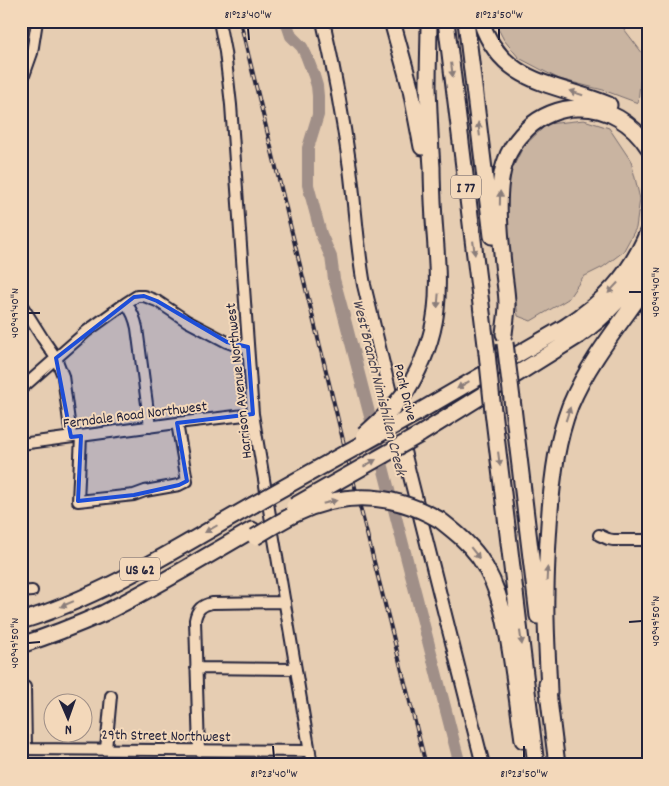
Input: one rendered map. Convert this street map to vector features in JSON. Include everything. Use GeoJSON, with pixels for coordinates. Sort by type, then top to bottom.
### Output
{"type":"FeatureCollection","features":[{"type":"Feature","properties":{"kind":"highway"},"geometry":{"type":"LineString","coordinates":[[392,21],[415,107],[434,218]]}},
{"type":"Feature","properties":{"kind":"highway"},"geometry":{"type":"LineString","coordinates":[[310,472],[371,430],[390,411],[417,374],[429,344],[438,302],[439,281],[429,116],[429,21]]}},
{"type":"Feature","properties":{"kind":"highway","name":"I 77"},"geometry":{"type":"LineString","coordinates":[[446,21],[536,765]]}},
{"type":"Feature","properties":{"kind":"highway","name":"I 77"},"geometry":{"type":"LineString","coordinates":[[466,21],[556,765]]}},
{"type":"Feature","properties":{"kind":"highway"},"geometry":{"type":"LineString","coordinates":[[481,21],[495,50],[506,63],[519,72],[617,108],[634,119],[648,133]]}},
{"type":"Feature","properties":{"kind":"highway"},"geometry":{"type":"LineString","coordinates":[[504,338],[507,303],[500,220],[502,175],[509,152],[521,134],[538,120],[548,115],[568,109],[589,108],[617,117],[632,128],[648,147]]}},
{"type":"Feature","properties":{"kind":"highway"},"geometry":{"type":"LineString","coordinates":[[310,472],[415,414],[565,327],[590,310],[614,288],[626,273],[638,255],[648,232]]}},
{"type":"Feature","properties":{"kind":"highway"},"geometry":{"type":"LineString","coordinates":[[21,645],[84,622],[117,606],[152,595],[420,435],[596,323],[628,290],[648,258]]}},
{"type":"Feature","properties":{"kind":"highway"},"geometry":{"type":"LineString","coordinates":[[454,414],[546,364],[592,336],[617,315],[648,279]]}},
{"type":"Feature","properties":{"kind":"highway"},"geometry":{"type":"LineString","coordinates":[[548,692],[547,554],[555,459],[560,438],[570,406],[591,366],[642,294],[648,279]]}},
{"type":"Feature","properties":{"kind":"highway","name":"US 62"},"geometry":{"type":"LineString","coordinates":[[21,621],[60,608],[107,586],[310,472]]}},
{"type":"Feature","properties":{"kind":"highway"},"geometry":{"type":"LineString","coordinates":[[253,534],[306,509],[326,502],[354,498],[377,498],[416,508],[440,520],[461,537],[479,557],[486,569],[504,616],[527,765]]}},
{"type":"Feature","properties":{"kind":"main road","name":"Park Drive"},"geometry":{"type":"LineString","coordinates":[[323,21],[350,166],[364,285],[483,765]]}},
{"type":"Feature","properties":{"kind":"street"},"geometry":{"type":"LineString","coordinates":[[21,84],[32,53],[38,21]]}},
{"type":"Feature","properties":{"kind":"street","name":"Harrison Avenue Northwest"},"geometry":{"type":"LineString","coordinates":[[220,21],[231,106],[253,414],[312,765]]}},
{"type":"Feature","properties":{"kind":"street"},"geometry":{"type":"LineString","coordinates":[[21,389],[87,331],[137,296],[144,296],[157,301],[228,342],[235,345],[248,346]]}},
{"type":"Feature","properties":{"kind":"street"},"geometry":{"type":"LineString","coordinates":[[126,303],[131,309],[137,328],[150,427]]}},
{"type":"Feature","properties":{"kind":"street"},"geometry":{"type":"LineString","coordinates":[[21,304],[56,358],[63,376],[76,436],[78,501],[134,496],[145,491],[179,485],[187,481],[177,423]]}},
{"type":"Feature","properties":{"kind":"street","name":"Ferndale Road Northwest"},"geometry":{"type":"LineString","coordinates":[[21,444],[253,414]]}},
{"type":"Feature","properties":{"kind":"street"},"geometry":{"type":"LineString","coordinates":[[599,534],[613,540],[648,540]]}},
{"type":"Feature","properties":{"kind":"street"},"geometry":{"type":"LineString","coordinates":[[199,750],[196,614],[202,606],[212,603],[285,602]]}},
{"type":"Feature","properties":{"kind":"street"},"geometry":{"type":"LineString","coordinates":[[196,668],[296,669]]}},
{"type":"Feature","properties":{"kind":"street"},"geometry":{"type":"LineString","coordinates":[[24,749],[26,687]]}},
{"type":"Feature","properties":{"kind":"street"},"geometry":{"type":"LineString","coordinates":[[106,749],[111,696]]}},
{"type":"Feature","properties":{"kind":"street","name":"29th Street Northwest"},"geometry":{"type":"LineString","coordinates":[[24,749],[310,751]]}},
{"type":"Feature","properties":{"kind":"highlighted area"},"geometry":{"type":"Polygon","coordinates":[[[144,296],[157,301],[227,342],[248,347],[253,414],[177,423],[187,481],[179,485],[134,495],[78,501],[81,436],[71,437],[56,358],[134,297],[144,296]]]}},
{"type":"Feature","properties":{"kind":"shaded area"},"geometry":{"type":"Polygon","coordinates":[[[494,21],[618,21],[643,54],[638,103],[603,90],[559,79],[519,58],[504,40],[494,21]]]}},
{"type":"Feature","properties":{"kind":"shaded area"},"geometry":{"type":"Polygon","coordinates":[[[584,120],[609,128],[631,161],[640,199],[636,228],[623,252],[603,267],[583,277],[568,299],[531,321],[518,316],[504,217],[506,182],[523,147],[547,124],[584,120]]]}},
{"type":"Feature","properties":{"kind":"waterway","name":"West Branch Nimishillen Creek"},"geometry":{"type":"LineString","coordinates":[[286,21],[291,36],[302,47],[306,55],[317,86],[318,115],[308,148],[308,185],[321,234],[331,257],[334,279],[460,765]]}},
{"type":"Feature","properties":{"kind":"railway"},"geometry":{"type":"LineString","coordinates":[[240,21],[343,440],[426,765]]}}]}
